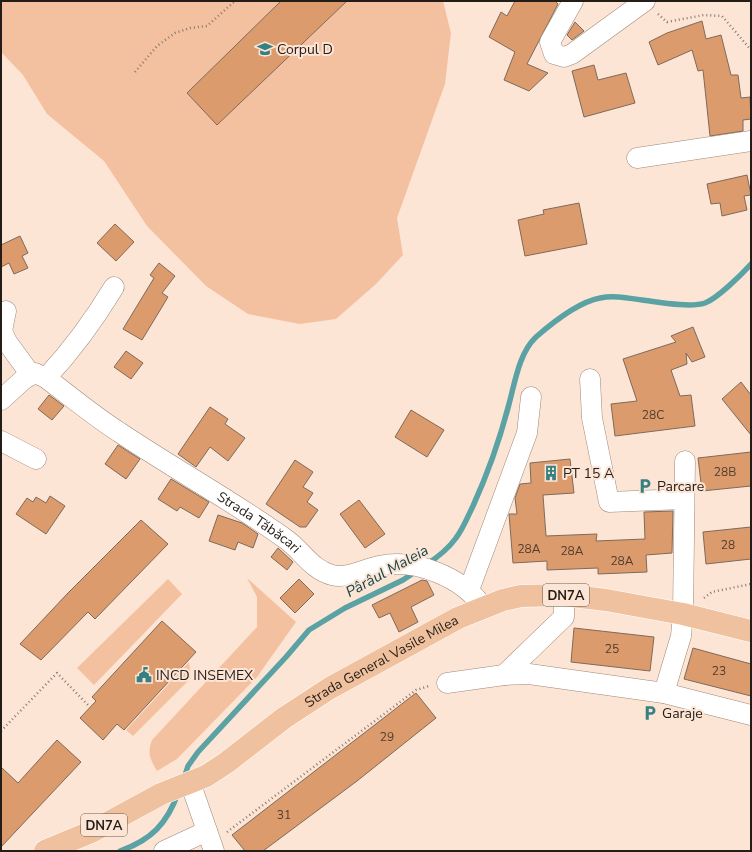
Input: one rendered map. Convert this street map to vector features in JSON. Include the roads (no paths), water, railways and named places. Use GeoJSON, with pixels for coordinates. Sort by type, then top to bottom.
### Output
{"type":"FeatureCollection","features":[{"type":"Feature","properties":{"kind":"main road","name":"Strada General Vasile Milea"},"geometry":{"type":"LineString","coordinates":[[45,851],[91,832],[160,794],[206,776],[226,763],[284,718],[330,688],[444,625],[483,607],[521,596],[564,595],[606,600],[683,614],[751,632]]}},
{"type":"Feature","properties":{"kind":"street"},"geometry":{"type":"LineString","coordinates":[[573,1],[550,42],[554,54],[564,57],[572,54],[645,1]]}},
{"type":"Feature","properties":{"kind":"street"},"geometry":{"type":"LineString","coordinates":[[637,158],[751,141]]}},
{"type":"Feature","properties":{"kind":"street"},"geometry":{"type":"LineString","coordinates":[[1,400],[66,356],[96,318],[114,287]]}},
{"type":"Feature","properties":{"kind":"street","name":"Strada Tăbăcari"},"geometry":{"type":"LineString","coordinates":[[6,311],[2,331],[4,336],[38,376],[118,432],[288,541],[316,568],[332,575],[350,574],[380,566],[404,563],[444,575],[469,590],[483,607]]}},
{"type":"Feature","properties":{"kind":"street"},"geometry":{"type":"LineString","coordinates":[[590,380],[592,418],[609,502],[684,499]]}},
{"type":"Feature","properties":{"kind":"street"},"geometry":{"type":"LineString","coordinates":[[469,590],[527,433],[531,397]]}},
{"type":"Feature","properties":{"kind":"street"},"geometry":{"type":"LineString","coordinates":[[1,441],[36,459]]}},
{"type":"Feature","properties":{"kind":"street"},"geometry":{"type":"LineString","coordinates":[[664,693],[681,636],[683,614],[685,461]]}},
{"type":"Feature","properties":{"kind":"street"},"geometry":{"type":"LineString","coordinates":[[504,675],[564,618],[564,595]]}},
{"type":"Feature","properties":{"kind":"street"},"geometry":{"type":"LineString","coordinates":[[447,683],[504,675],[529,674],[664,693],[751,715]]}},
{"type":"Feature","properties":{"kind":"street"},"geometry":{"type":"LineString","coordinates":[[190,782],[216,832],[214,851]]}},
{"type":"Feature","properties":{"kind":"street"},"geometry":{"type":"LineString","coordinates":[[164,851],[216,832]]}},
{"type":"Feature","properties":{"kind":"waterway","name":"Pârâul Maleia"},"geometry":{"type":"LineString","coordinates":[[427,564],[450,546],[459,534],[465,522],[493,456],[525,351],[536,337],[575,308],[600,298],[621,297],[683,305],[705,303],[723,291],[751,264]]}},
{"type":"Feature","properties":{"kind":"waterway","name":"Pârâul Maleia"},"geometry":{"type":"LineString","coordinates":[[184,778],[188,766],[198,752],[309,630],[345,608],[403,580],[415,572]]}},
{"type":"Feature","properties":{"kind":"waterway","name":"Pârâul Maleia"},"geometry":{"type":"LineString","coordinates":[[120,851],[141,842],[156,830],[169,814],[178,793]]}},
{"type":"Feature","properties":{"kind":"place","name":"Corpul D"},"geometry":{"type":"Point","coordinates":[265,49]}},
{"type":"Feature","properties":{"kind":"place","name":"PT 15 A"},"geometry":{"type":"Point","coordinates":[551,473]}},
{"type":"Feature","properties":{"kind":"place","name":"Parcare"},"geometry":{"type":"Point","coordinates":[645,486]}},
{"type":"Feature","properties":{"kind":"place","name":"INCD INSEMEX"},"geometry":{"type":"Point","coordinates":[144,675]}},
{"type":"Feature","properties":{"kind":"place","name":"Garaje"},"geometry":{"type":"Point","coordinates":[650,713]}}]}
